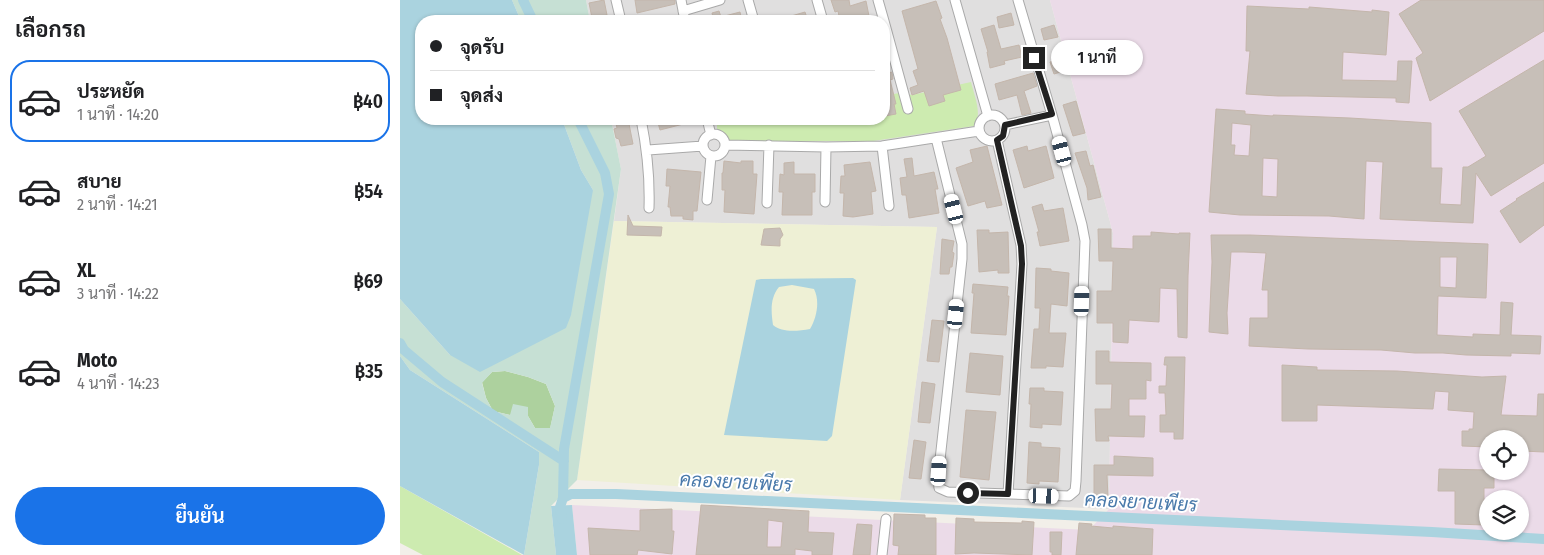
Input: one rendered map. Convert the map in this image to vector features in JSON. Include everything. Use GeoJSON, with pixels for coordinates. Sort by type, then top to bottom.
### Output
{"type":"FeatureCollection","features":[{"type":"Feature","properties":{"kind":"street"},"geometry":{"type":"LineString","coordinates":[[616,0],[620,15]]}},
{"type":"Feature","properties":{"kind":"street"},"geometry":{"type":"LineString","coordinates":[[681,0],[684,15]]}},
{"type":"Feature","properties":{"kind":"street"},"geometry":{"type":"LineString","coordinates":[[683,11],[720,0]]}},
{"type":"Feature","properties":{"kind":"street"},"geometry":{"type":"LineString","coordinates":[[748,0],[752,15]]}},
{"type":"Feature","properties":{"kind":"street"},"geometry":{"type":"LineString","coordinates":[[817,0],[821,15]]}},
{"type":"Feature","properties":{"kind":"street"},"geometry":{"type":"LineString","coordinates":[[878,0],[882,15]]}},
{"type":"Feature","properties":{"kind":"street"},"geometry":{"type":"LineString","coordinates":[[955,0],[988,116]]}},
{"type":"Feature","properties":{"kind":"street"},"geometry":{"type":"LineString","coordinates":[[936,138],[962,244],[962,259],[938,478],[939,488],[948,492],[1072,495],[1076,481],[1085,242],[1052,114],[1018,0]]}},
{"type":"Feature","properties":{"kind":"street"},"geometry":{"type":"LineString","coordinates":[[890,43],[908,109]]}},
{"type":"Feature","properties":{"kind":"street"},"geometry":{"type":"LineString","coordinates":[[1005,125],[1052,114]]}},
{"type":"Feature","properties":{"kind":"street"},"geometry":{"type":"LineString","coordinates":[[988,116],[998,117],[1005,125],[1003,136],[997,140],[988,141],[979,131],[980,123],[988,116]]}},
{"type":"Feature","properties":{"kind":"street"},"geometry":{"type":"LineString","coordinates":[[642,125],[648,150],[650,176],[649,208]]}},
{"type":"Feature","properties":{"kind":"street"},"geometry":{"type":"LineString","coordinates":[[708,125],[710,135]]}},
{"type":"Feature","properties":{"kind":"street"},"geometry":{"type":"LineString","coordinates":[[725,145],[882,146],[979,131]]}},
{"type":"Feature","properties":{"kind":"street"},"geometry":{"type":"LineString","coordinates":[[710,135],[718,135],[722,138],[725,145],[723,153],[711,156],[706,152],[703,146],[704,141],[710,135]]}},
{"type":"Feature","properties":{"kind":"street"},"geometry":{"type":"LineString","coordinates":[[997,140],[1021,246],[1022,264],[1008,494]]}},
{"type":"Feature","properties":{"kind":"street"},"geometry":{"type":"LineString","coordinates":[[648,150],[703,146]]}},
{"type":"Feature","properties":{"kind":"street"},"geometry":{"type":"LineString","coordinates":[[767,203],[769,146]]}},
{"type":"Feature","properties":{"kind":"street"},"geometry":{"type":"LineString","coordinates":[[882,146],[889,206]]}},
{"type":"Feature","properties":{"kind":"street"},"geometry":{"type":"LineString","coordinates":[[825,202],[826,147]]}},
{"type":"Feature","properties":{"kind":"street"},"geometry":{"type":"LineString","coordinates":[[707,200],[711,156]]}},
{"type":"Feature","properties":{"kind":"street"},"geometry":{"type":"LineString","coordinates":[[882,555],[886,519]]}},
{"type":"Feature","properties":{"kind":"shaded area"},"geometry":{"type":"Polygon","coordinates":[[[586,0],[1050,0],[1113,233],[1109,509],[900,500],[937,227],[614,221],[621,169],[612,125],[890,125],[890,15],[589,15],[586,0]]]}},
{"type":"Feature","properties":{"kind":"shaded area"},"geometry":{"type":"Polygon","coordinates":[[[1050,0],[1544,0],[1544,555],[577,555],[572,505],[1089,530],[1109,509],[1113,233],[1050,0]]]}},
{"type":"Feature","properties":{"kind":"green space"},"geometry":{"type":"Polygon","coordinates":[[[512,0],[586,0],[589,15],[518,15],[512,0]]]}},
{"type":"Feature","properties":{"kind":"green space"},"geometry":{"type":"Polygon","coordinates":[[[971,82],[978,110],[977,121],[974,126],[873,141],[729,141],[717,131],[717,125],[890,125],[890,95],[899,93],[912,95],[971,82]]]}},
{"type":"Feature","properties":{"kind":"green space"},"geometry":{"type":"Polygon","coordinates":[[[564,125],[612,125],[621,169],[577,480],[551,506],[556,555],[524,555],[539,465],[539,452],[410,370],[400,356],[400,299],[450,355],[593,190],[581,170],[564,125]],[[505,371],[492,372],[482,383],[486,398],[493,411],[510,415],[513,404],[528,407],[528,416],[535,428],[550,428],[555,406],[546,384],[505,371]]]}},
{"type":"Feature","properties":{"kind":"green space"},"geometry":{"type":"Polygon","coordinates":[[[614,221],[937,227],[900,500],[577,480],[614,221]]]}},
{"type":"Feature","properties":{"kind":"green space"},"geometry":{"type":"Polygon","coordinates":[[[505,371],[546,384],[555,406],[550,429],[535,428],[528,416],[528,407],[510,415],[493,411],[486,398],[482,382],[492,372],[505,371]]]}},
{"type":"Feature","properties":{"kind":"green space"},"geometry":{"type":"Polygon","coordinates":[[[400,486],[522,555],[423,555],[400,543],[400,486]]]}},
{"type":"Feature","properties":{"kind":"water"},"geometry":{"type":"Polygon","coordinates":[[[400,0],[512,0],[518,15],[415,15],[415,125],[564,125],[581,170],[593,190],[571,315],[566,328],[480,372],[450,355],[400,299],[400,0]]]}},
{"type":"Feature","properties":{"kind":"water"},"geometry":{"type":"Polygon","coordinates":[[[853,278],[856,280],[832,436],[827,441],[724,435],[756,280],[853,278]],[[792,285],[779,287],[772,305],[773,325],[785,330],[810,329],[817,309],[814,289],[792,285]]]}},
{"type":"Feature","properties":{"kind":"water"},"geometry":{"type":"Polygon","coordinates":[[[400,356],[410,370],[539,452],[539,465],[524,555],[400,486],[400,356]]]}},
{"type":"Feature","properties":{"kind":"water"},"geometry":{"type":"Polygon","coordinates":[[[572,505],[577,555],[556,555],[551,506],[572,505]]]}},
{"type":"Feature","properties":{"kind":"building"},"geometry":{"type":"Polygon","coordinates":[[[604,0],[607,15],[591,15],[589,3],[604,0]]]}},
{"type":"Feature","properties":{"kind":"building"},"geometry":{"type":"Polygon","coordinates":[[[635,0],[675,0],[675,4],[637,13],[635,0]]]}},
{"type":"Feature","properties":{"kind":"building"},"geometry":{"type":"Polygon","coordinates":[[[831,0],[849,0],[850,6],[866,1],[869,15],[839,15],[838,11],[835,12],[831,0]]]}},
{"type":"Feature","properties":{"kind":"building"},"geometry":{"type":"Polygon","coordinates":[[[1421,0],[1544,0],[1544,31],[1430,101],[1416,58],[1423,53],[1399,14],[1421,0]]]}},
{"type":"Feature","properties":{"kind":"building"},"geometry":{"type":"Polygon","coordinates":[[[936,1],[961,90],[943,95],[945,101],[929,106],[924,91],[912,95],[910,88],[918,85],[913,71],[918,69],[902,11],[936,1]]]}},
{"type":"Feature","properties":{"kind":"building"},"geometry":{"type":"Polygon","coordinates":[[[1247,6],[1309,9],[1309,7],[1389,12],[1386,55],[1343,52],[1342,80],[1397,81],[1398,61],[1412,61],[1409,103],[1396,102],[1396,98],[1246,94],[1250,51],[1246,51],[1247,6]]]}},
{"type":"Feature","properties":{"kind":"building"},"geometry":{"type":"Polygon","coordinates":[[[719,11],[720,15],[712,15],[712,13],[719,11]]]}},
{"type":"Feature","properties":{"kind":"building"},"geometry":{"type":"Polygon","coordinates":[[[740,12],[741,15],[729,15],[740,12]]]}},
{"type":"Feature","properties":{"kind":"building"},"geometry":{"type":"Polygon","coordinates":[[[805,12],[806,15],[795,15],[805,12]]]}},
{"type":"Feature","properties":{"kind":"building"},"geometry":{"type":"Polygon","coordinates":[[[1011,13],[1014,25],[999,28],[997,17],[1011,13]]]}},
{"type":"Feature","properties":{"kind":"building"},"geometry":{"type":"Polygon","coordinates":[[[994,25],[1001,49],[1019,45],[1022,57],[1004,61],[1005,64],[990,68],[988,52],[981,29],[994,25]]]}},
{"type":"Feature","properties":{"kind":"building"},"geometry":{"type":"Polygon","coordinates":[[[1054,25],[1058,37],[1044,40],[1041,29],[1054,25]]]}},
{"type":"Feature","properties":{"kind":"building"},"geometry":{"type":"Polygon","coordinates":[[[1064,58],[1067,70],[1054,74],[1050,62],[1064,58]]]}},
{"type":"Feature","properties":{"kind":"building"},"geometry":{"type":"Polygon","coordinates":[[[1544,60],[1544,163],[1491,196],[1476,173],[1473,223],[1380,219],[1383,162],[1366,161],[1364,219],[1329,216],[1240,215],[1209,212],[1216,109],[1245,111],[1245,114],[1273,116],[1431,123],[1431,168],[1442,168],[1440,204],[1461,205],[1463,167],[1468,167],[1486,156],[1459,111],[1544,60]],[[1232,123],[1231,145],[1235,145],[1234,155],[1249,156],[1251,125],[1232,123]],[[1263,158],[1262,196],[1277,197],[1278,159],[1263,158]]]}},
{"type":"Feature","properties":{"kind":"building"},"geometry":{"type":"Polygon","coordinates":[[[890,72],[892,72],[893,79],[890,80],[890,72]]]}},
{"type":"Feature","properties":{"kind":"building"},"geometry":{"type":"Polygon","coordinates":[[[1033,73],[1037,86],[1024,91],[1031,113],[1022,115],[1017,95],[999,100],[995,84],[1033,73]]]}},
{"type":"Feature","properties":{"kind":"building"},"geometry":{"type":"Polygon","coordinates":[[[890,80],[896,104],[894,104],[896,114],[890,115],[890,80]]]}},
{"type":"Feature","properties":{"kind":"building"},"geometry":{"type":"Polygon","coordinates":[[[1076,101],[1085,133],[1073,136],[1063,105],[1076,101]]]}},
{"type":"Feature","properties":{"kind":"building"},"geometry":{"type":"Polygon","coordinates":[[[616,125],[629,125],[633,144],[621,146],[619,139],[616,138],[614,129],[617,128],[616,125]]]}},
{"type":"Feature","properties":{"kind":"building"},"geometry":{"type":"Polygon","coordinates":[[[659,125],[679,125],[660,130],[659,125]]]}},
{"type":"Feature","properties":{"kind":"building"},"geometry":{"type":"Polygon","coordinates":[[[987,146],[1002,205],[987,208],[985,201],[968,206],[956,168],[973,162],[970,150],[987,146]]]}},
{"type":"Feature","properties":{"kind":"building"},"geometry":{"type":"Polygon","coordinates":[[[1027,146],[1028,151],[1046,146],[1054,178],[1024,188],[1013,150],[1027,146]]]}},
{"type":"Feature","properties":{"kind":"building"},"geometry":{"type":"Polygon","coordinates":[[[1086,151],[1090,166],[1093,165],[1101,197],[1088,200],[1087,188],[1075,153],[1086,151]]]}},
{"type":"Feature","properties":{"kind":"building"},"geometry":{"type":"Polygon","coordinates":[[[912,158],[914,176],[934,172],[938,189],[935,189],[939,213],[909,218],[906,195],[902,195],[900,178],[907,177],[904,159],[912,158]]]}},
{"type":"Feature","properties":{"kind":"building"},"geometry":{"type":"Polygon","coordinates":[[[724,161],[741,163],[741,161],[753,161],[753,174],[757,174],[754,214],[724,212],[725,190],[722,190],[722,173],[724,161]]]}},
{"type":"Feature","properties":{"kind":"building"},"geometry":{"type":"Polygon","coordinates":[[[794,162],[794,174],[815,174],[815,192],[812,192],[812,215],[782,215],[783,192],[779,192],[780,174],[784,175],[784,163],[794,162]]]}},
{"type":"Feature","properties":{"kind":"building"},"geometry":{"type":"Polygon","coordinates":[[[870,162],[876,191],[871,192],[873,214],[853,217],[843,216],[844,193],[840,193],[841,176],[845,176],[844,165],[870,162]]]}},
{"type":"Feature","properties":{"kind":"building"},"geometry":{"type":"Polygon","coordinates":[[[667,169],[701,172],[697,211],[693,211],[693,220],[683,219],[683,216],[671,216],[670,207],[668,207],[670,186],[666,186],[667,169]]]}},
{"type":"Feature","properties":{"kind":"building"},"geometry":{"type":"Polygon","coordinates":[[[1544,182],[1544,225],[1520,243],[1500,211],[1544,182]]]}},
{"type":"Feature","properties":{"kind":"building"},"geometry":{"type":"Polygon","coordinates":[[[1042,204],[1044,211],[1063,208],[1069,241],[1040,246],[1037,232],[1039,232],[1032,207],[1042,204]]]}},
{"type":"Feature","properties":{"kind":"building"},"geometry":{"type":"Polygon","coordinates":[[[628,215],[633,226],[662,227],[661,236],[627,235],[628,215]]]}},
{"type":"Feature","properties":{"kind":"building"},"geometry":{"type":"Polygon","coordinates":[[[780,228],[783,235],[780,239],[780,246],[761,245],[764,229],[780,228]]]}},
{"type":"Feature","properties":{"kind":"building"},"geometry":{"type":"Polygon","coordinates":[[[1098,229],[1111,229],[1111,248],[1133,249],[1133,236],[1151,236],[1151,232],[1190,233],[1187,338],[1178,337],[1177,289],[1160,288],[1159,322],[1129,320],[1128,343],[1113,342],[1113,323],[1097,323],[1097,291],[1112,291],[1113,261],[1099,261],[1098,229]]]}},
{"type":"Feature","properties":{"kind":"building"},"geometry":{"type":"Polygon","coordinates":[[[977,230],[989,230],[989,233],[1008,232],[1009,273],[998,273],[998,270],[979,272],[977,230]]]}},
{"type":"Feature","properties":{"kind":"building"},"geometry":{"type":"Polygon","coordinates":[[[1211,235],[1488,244],[1486,298],[1438,296],[1437,335],[1473,337],[1473,334],[1500,335],[1501,302],[1513,303],[1511,335],[1541,336],[1540,354],[1511,353],[1511,356],[1466,355],[1249,346],[1250,318],[1268,318],[1268,290],[1262,290],[1266,253],[1231,252],[1227,313],[1228,334],[1209,332],[1212,262],[1211,235]],[[1440,257],[1440,287],[1456,288],[1457,257],[1440,257]]]}},
{"type":"Feature","properties":{"kind":"building"},"geometry":{"type":"Polygon","coordinates":[[[942,239],[954,241],[952,267],[950,267],[949,274],[940,274],[942,239]]]}},
{"type":"Feature","properties":{"kind":"building"},"geometry":{"type":"Polygon","coordinates":[[[1036,268],[1069,273],[1067,306],[1051,304],[1049,333],[1066,333],[1063,367],[1046,366],[1046,368],[1031,368],[1034,329],[1039,329],[1040,308],[1035,308],[1036,268]]]}},
{"type":"Feature","properties":{"kind":"building"},"geometry":{"type":"Polygon","coordinates":[[[973,284],[1008,287],[1006,335],[971,333],[973,284]]]}},
{"type":"Feature","properties":{"kind":"building"},"geometry":{"type":"Polygon","coordinates":[[[932,320],[944,321],[939,362],[927,361],[932,320]]]}},
{"type":"Feature","properties":{"kind":"building"},"geometry":{"type":"Polygon","coordinates":[[[1096,351],[1109,351],[1109,362],[1151,363],[1151,381],[1146,380],[1146,399],[1129,399],[1129,416],[1145,416],[1144,437],[1108,436],[1109,441],[1096,441],[1095,409],[1111,409],[1112,384],[1096,384],[1096,351]]]}},
{"type":"Feature","properties":{"kind":"building"},"geometry":{"type":"Polygon","coordinates":[[[970,353],[1003,356],[1000,395],[966,392],[970,353]]]}},
{"type":"Feature","properties":{"kind":"building"},"geometry":{"type":"Polygon","coordinates":[[[1165,357],[1185,357],[1183,439],[1174,439],[1174,432],[1160,432],[1160,415],[1166,415],[1165,393],[1159,393],[1159,386],[1166,386],[1167,365],[1164,365],[1165,357]]]}},
{"type":"Feature","properties":{"kind":"building"},"geometry":{"type":"Polygon","coordinates":[[[1282,365],[1317,367],[1317,370],[1397,371],[1482,377],[1506,376],[1501,415],[1537,416],[1538,394],[1544,394],[1544,452],[1529,451],[1529,430],[1479,430],[1479,447],[1462,446],[1462,431],[1473,429],[1474,412],[1448,410],[1449,392],[1435,391],[1433,409],[1317,405],[1317,421],[1282,421],[1282,365]]]}},
{"type":"Feature","properties":{"kind":"building"},"geometry":{"type":"Polygon","coordinates":[[[922,382],[935,384],[930,423],[918,422],[922,382]]]}},
{"type":"Feature","properties":{"kind":"building"},"geometry":{"type":"Polygon","coordinates":[[[1030,388],[1044,388],[1044,391],[1063,392],[1061,425],[1042,424],[1042,428],[1030,427],[1030,388]]]}},
{"type":"Feature","properties":{"kind":"building"},"geometry":{"type":"Polygon","coordinates":[[[966,410],[996,412],[989,480],[960,477],[966,410]]]}},
{"type":"Feature","properties":{"kind":"building"},"geometry":{"type":"Polygon","coordinates":[[[914,440],[926,442],[921,479],[909,478],[914,440]]]}},
{"type":"Feature","properties":{"kind":"building"},"geometry":{"type":"Polygon","coordinates":[[[1029,442],[1041,443],[1041,447],[1060,448],[1058,482],[1039,481],[1039,484],[1027,483],[1029,442]]]}},
{"type":"Feature","properties":{"kind":"building"},"geometry":{"type":"Polygon","coordinates":[[[1114,456],[1153,458],[1153,476],[1107,475],[1108,498],[1094,498],[1094,465],[1114,465],[1114,456]]]}},
{"type":"Feature","properties":{"kind":"building"},"geometry":{"type":"Polygon","coordinates":[[[1439,469],[1479,470],[1479,480],[1494,480],[1494,488],[1479,490],[1479,525],[1455,524],[1455,491],[1438,491],[1439,469]]]}},
{"type":"Feature","properties":{"kind":"building"},"geometry":{"type":"Polygon","coordinates":[[[701,505],[809,511],[808,532],[834,533],[832,555],[812,555],[812,551],[795,549],[795,555],[696,555],[701,505]],[[768,520],[767,547],[781,547],[783,522],[768,520]]]}},
{"type":"Feature","properties":{"kind":"building"},"geometry":{"type":"Polygon","coordinates":[[[672,509],[672,531],[674,531],[672,554],[638,550],[637,555],[590,555],[588,528],[640,531],[640,510],[672,509]]]}},
{"type":"Feature","properties":{"kind":"building"},"geometry":{"type":"Polygon","coordinates":[[[894,514],[925,515],[925,518],[936,518],[936,555],[898,555],[899,546],[893,545],[894,514]]]}},
{"type":"Feature","properties":{"kind":"building"},"geometry":{"type":"Polygon","coordinates":[[[956,518],[974,519],[974,522],[1034,522],[1032,555],[955,554],[956,518]]]}},
{"type":"Feature","properties":{"kind":"building"},"geometry":{"type":"Polygon","coordinates":[[[1079,523],[1113,528],[1113,526],[1153,529],[1152,555],[1076,555],[1079,523]]]}},
{"type":"Feature","properties":{"kind":"building"},"geometry":{"type":"Polygon","coordinates":[[[857,524],[872,525],[870,555],[853,555],[857,524]]]}},
{"type":"Feature","properties":{"kind":"building"},"geometry":{"type":"Polygon","coordinates":[[[1050,532],[1062,532],[1061,555],[1052,555],[1052,552],[1050,552],[1050,532]]]}},
{"type":"Feature","properties":{"kind":"waterway"},"geometry":{"type":"LineString","coordinates":[[523,0],[530,15]]}},
{"type":"Feature","properties":{"kind":"waterway"},"geometry":{"type":"LineString","coordinates":[[563,498],[564,449],[609,194],[605,173],[581,125]]}},
{"type":"Feature","properties":{"kind":"waterway"},"geometry":{"type":"LineString","coordinates":[[400,343],[404,350],[442,382],[564,461]]}},
{"type":"Feature","properties":{"kind":"waterway","name":"คลองยายเพียร"},"geometry":{"type":"LineString","coordinates":[[562,519],[560,507],[563,498],[571,494],[616,494],[1432,532],[1544,539]]}},
{"type":"Feature","properties":{"kind":"route"},"geometry":{"type":"LineString","coordinates":[[968,493],[1008,494],[1022,264],[1021,246],[997,140],[1003,136],[1005,125],[1052,114],[1034,58]]}}]}
